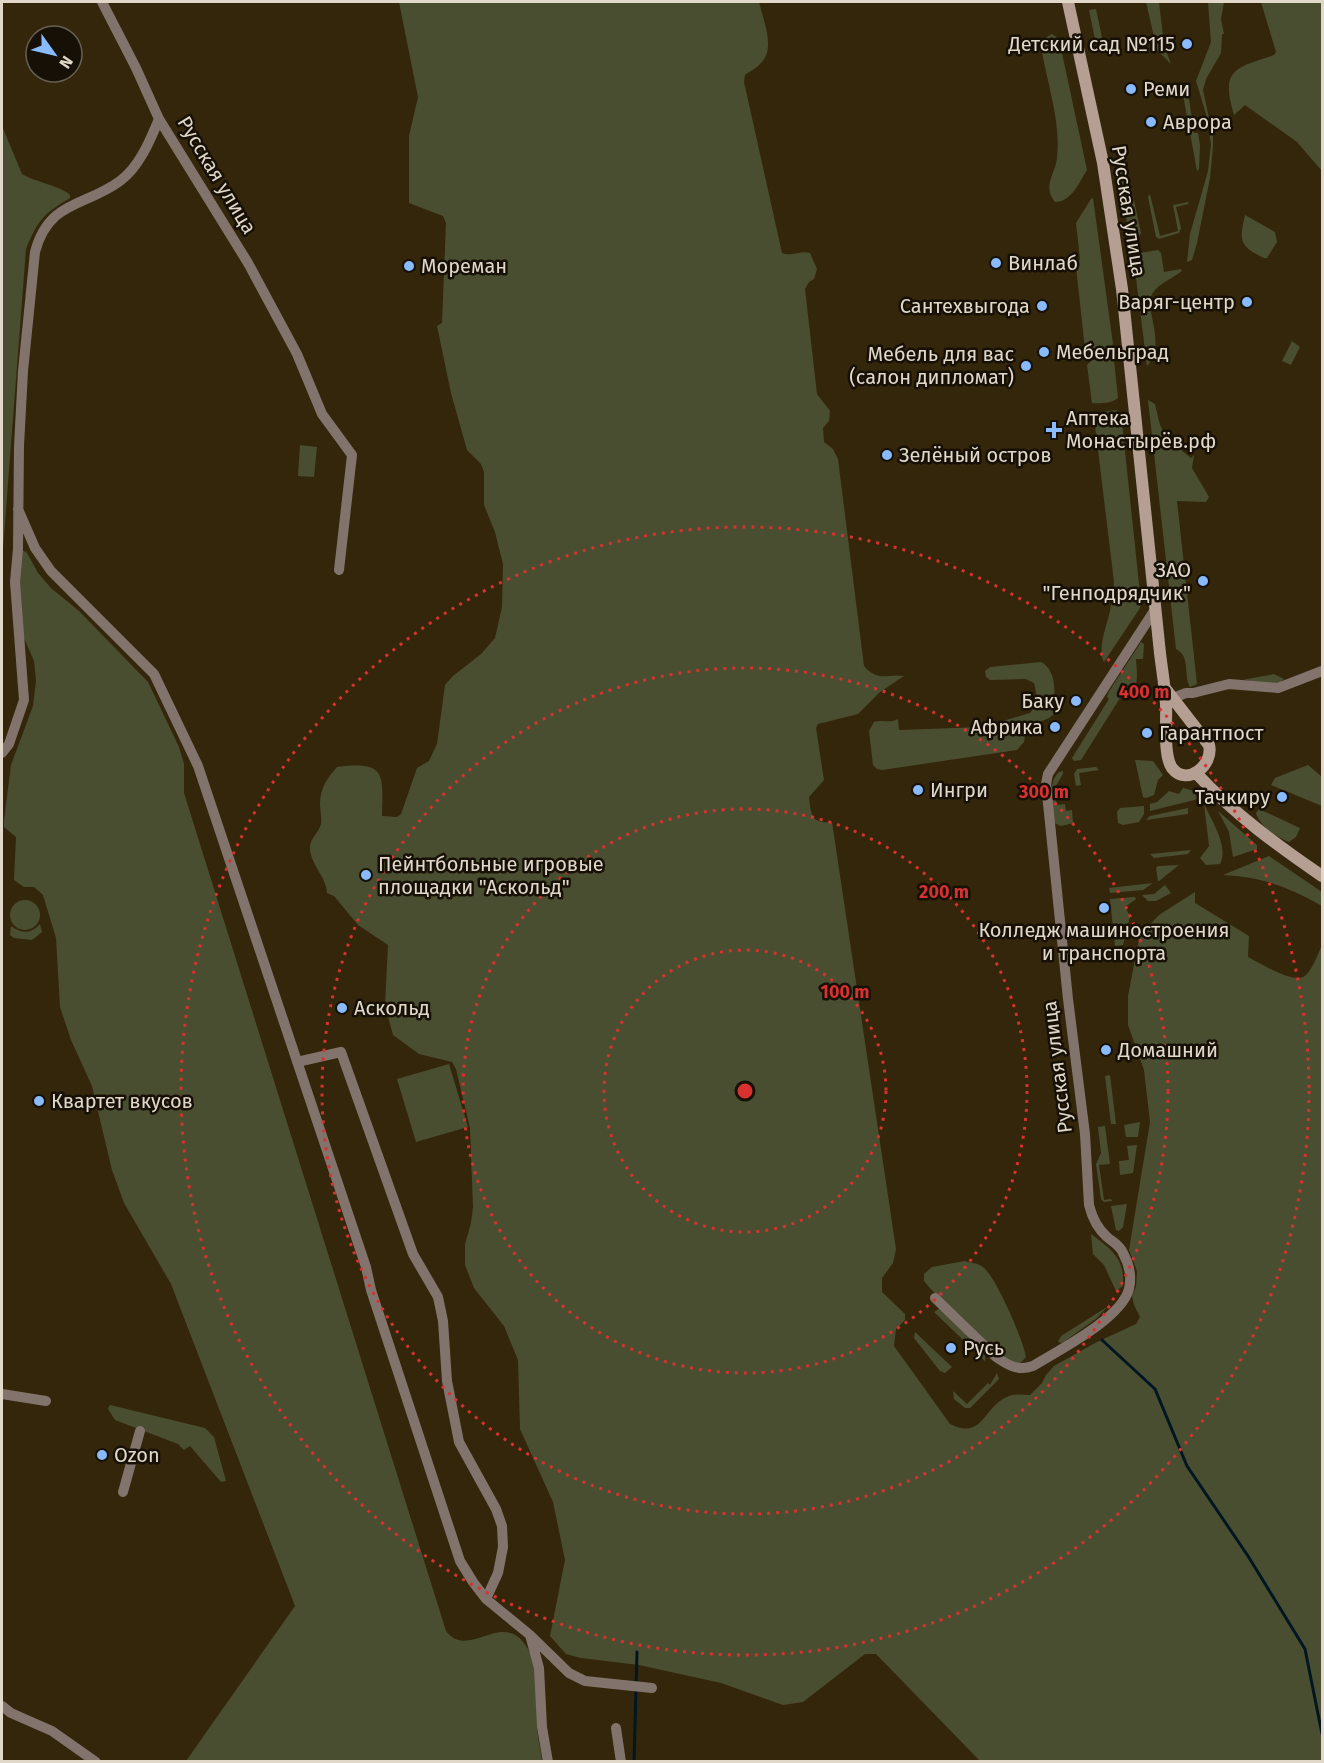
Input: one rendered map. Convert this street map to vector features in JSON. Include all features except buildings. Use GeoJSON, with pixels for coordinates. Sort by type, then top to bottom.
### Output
{"type":"FeatureCollection","features":[{"type":"Feature","properties":{"kind":"main road","name":"Русская улица"},"geometry":{"type":"LineString","coordinates":[[1068,2],[1103,163],[1122,289],[1164,687],[1169,762],[1176,772],[1196,773]]}},
{"type":"Feature","properties":{"kind":"main road"},"geometry":{"type":"LineString","coordinates":[[1164,687],[1209,746],[1210,757],[1205,766],[1196,773],[1235,810],[1280,846],[1323,876]]}},
{"type":"Feature","properties":{"kind":"street","name":"Русская улица"},"geometry":{"type":"LineString","coordinates":[[102,2],[159,119],[248,263],[303,368],[322,414],[352,455],[339,570]]}},
{"type":"Feature","properties":{"kind":"street"},"geometry":{"type":"LineString","coordinates":[[2,753],[9,744],[24,700],[15,582],[23,371],[36,252],[40,236],[47,224],[60,213],[81,200],[105,191],[127,175],[149,142],[159,119]]}},
{"type":"Feature","properties":{"kind":"street"},"geometry":{"type":"LineString","coordinates":[[18,508],[35,548],[51,571],[154,674],[198,766],[366,1267],[460,1561],[472,1582],[486,1599],[530,1635],[569,1673],[585,1681],[652,1688]]}},
{"type":"Feature","properties":{"kind":"street","name":"Русская улица"},"geometry":{"type":"LineString","coordinates":[[935,1298],[996,1357],[1008,1365],[1022,1369],[1033,1366],[1096,1327],[1114,1310],[1130,1287],[1131,1273],[1123,1252],[1100,1230],[1089,1205],[1085,1134],[1068,999],[1046,784],[1048,774],[1156,608]]}},
{"type":"Feature","properties":{"kind":"street"},"geometry":{"type":"LineString","coordinates":[[1173,698],[1229,684],[1278,688],[1323,671]]}},
{"type":"Feature","properties":{"kind":"street"},"geometry":{"type":"LineString","coordinates":[[297,1062],[341,1052],[413,1254],[438,1297],[443,1321],[447,1381],[459,1442],[496,1509],[502,1526],[503,1547],[498,1573],[486,1599]]}},
{"type":"Feature","properties":{"kind":"street"},"geometry":{"type":"LineString","coordinates":[[2,1394],[46,1401]]}},
{"type":"Feature","properties":{"kind":"street"},"geometry":{"type":"LineString","coordinates":[[123,1492],[140,1431]]}},
{"type":"Feature","properties":{"kind":"street"},"geometry":{"type":"LineString","coordinates":[[530,1635],[539,1668],[542,1727],[548,1761]]}},
{"type":"Feature","properties":{"kind":"street"},"geometry":{"type":"LineString","coordinates":[[2,1706],[11,1713],[52,1731],[96,1761]]}},
{"type":"Feature","properties":{"kind":"street"},"geometry":{"type":"LineString","coordinates":[[616,1728],[621,1761]]}},
{"type":"Feature","properties":{"kind":"green space"},"geometry":{"type":"Polygon","coordinates":[[[399,2],[759,2],[767,34],[768,50],[761,63],[745,75],[744,82],[782,253],[810,253],[817,269],[814,279],[805,289],[817,394],[830,411],[829,421],[823,428],[824,442],[833,449],[838,459],[864,666],[879,676],[904,676],[880,692],[858,714],[818,724],[816,728],[824,780],[809,797],[813,817],[816,820],[832,822],[896,1249],[893,1263],[882,1278],[882,1292],[905,1314],[905,1320],[896,1329],[894,1346],[950,1424],[970,1428],[982,1420],[999,1401],[1013,1395],[1030,1395],[1054,1366],[1136,1324],[1140,1317],[1132,1296],[1136,1287],[1137,1271],[1129,1250],[1150,1122],[1144,1070],[1128,1025],[1128,996],[1142,933],[1159,915],[1195,892],[1195,903],[1249,936],[1248,957],[1286,976],[1301,978],[1306,975],[1322,945],[1322,1761],[980,1761],[876,1654],[865,1654],[803,1702],[783,1705],[721,1683],[639,1665],[566,1654],[550,1636],[565,1560],[553,1502],[520,1429],[518,1360],[504,1326],[474,1288],[465,1265],[465,1244],[473,1207],[470,1128],[456,1069],[452,1062],[419,1054],[393,1035],[385,1005],[388,945],[358,925],[334,896],[327,893],[310,849],[311,842],[321,824],[320,799],[323,789],[337,767],[365,766],[373,769],[381,780],[382,816],[397,817],[401,814],[417,768],[429,761],[437,744],[445,685],[481,654],[495,638],[502,607],[503,564],[495,532],[484,505],[484,472],[481,464],[467,450],[451,393],[437,326],[442,323],[446,223],[443,216],[409,203],[409,136],[418,97],[399,2]]]}},
{"type":"Feature","properties":{"kind":"green space"},"geometry":{"type":"Polygon","coordinates":[[[1146,2],[1159,2],[1164,45],[1171,64],[1157,50],[1146,2]]]}},
{"type":"Feature","properties":{"kind":"green space"},"geometry":{"type":"Polygon","coordinates":[[[1208,2],[1224,2],[1221,19],[1224,34],[1222,34],[1221,53],[1206,79],[1203,90],[1213,146],[1210,178],[1197,243],[1192,260],[1187,262],[1190,234],[1208,171],[1211,144],[1206,114],[1196,81],[1211,42],[1208,2]]]}},
{"type":"Feature","properties":{"kind":"green space"},"geometry":{"type":"Polygon","coordinates":[[[1261,2],[1322,2],[1322,171],[1297,142],[1245,105],[1234,115],[1229,88],[1230,79],[1234,73],[1249,63],[1274,55],[1276,52],[1261,2]]]}},
{"type":"Feature","properties":{"kind":"green space"},"geometry":{"type":"Polygon","coordinates":[[[1096,9],[1103,42],[1096,44],[1089,10],[1096,9]]]}},
{"type":"Feature","properties":{"kind":"green space"},"geometry":{"type":"Polygon","coordinates":[[[1052,34],[1059,39],[1087,170],[1078,186],[1066,199],[1055,202],[1049,186],[1057,158],[1057,131],[1042,52],[1042,40],[1052,34]]]}},
{"type":"Feature","properties":{"kind":"green space"},"geometry":{"type":"Polygon","coordinates":[[[1181,84],[1187,85],[1194,133],[1198,133],[1200,145],[1197,171],[1181,84]]]}},
{"type":"Feature","properties":{"kind":"green space"},"geometry":{"type":"Polygon","coordinates":[[[2,126],[22,174],[61,189],[70,195],[70,198],[42,219],[26,249],[2,562],[2,126]]]}},
{"type":"Feature","properties":{"kind":"green space"},"geometry":{"type":"Polygon","coordinates":[[[1121,151],[1124,154],[1141,233],[1138,238],[1131,239],[1129,236],[1117,156],[1121,151]]]}},
{"type":"Feature","properties":{"kind":"green space"},"geometry":{"type":"Polygon","coordinates":[[[1150,194],[1160,236],[1178,231],[1173,205],[1189,202],[1176,207],[1181,228],[1179,233],[1159,239],[1156,237],[1148,197],[1150,194]]]}},
{"type":"Feature","properties":{"kind":"green space"},"geometry":{"type":"Polygon","coordinates":[[[1093,198],[1113,344],[1111,347],[1090,350],[1085,349],[1076,267],[1080,259],[1076,223],[1093,198]]]}},
{"type":"Feature","properties":{"kind":"green space"},"geometry":{"type":"Polygon","coordinates":[[[1245,215],[1275,232],[1277,242],[1267,258],[1245,246],[1242,231],[1245,215]]]}},
{"type":"Feature","properties":{"kind":"green space"},"geometry":{"type":"Polygon","coordinates":[[[1158,250],[1161,253],[1164,272],[1181,269],[1182,271],[1158,287],[1151,296],[1149,302],[1155,344],[1152,359],[1147,366],[1133,254],[1158,250]]]}},
{"type":"Feature","properties":{"kind":"green space"},"geometry":{"type":"Polygon","coordinates":[[[1292,341],[1300,347],[1291,365],[1282,361],[1292,341]]]}},
{"type":"Feature","properties":{"kind":"green space"},"geometry":{"type":"Polygon","coordinates":[[[1110,358],[1114,360],[1118,398],[1106,403],[1092,403],[1087,365],[1092,360],[1110,358]]]}},
{"type":"Feature","properties":{"kind":"green space"},"geometry":{"type":"Polygon","coordinates":[[[1148,400],[1155,404],[1166,436],[1191,458],[1194,455],[1192,468],[1209,497],[1206,502],[1177,501],[1197,684],[1190,687],[1184,656],[1176,649],[1148,400]]]}},
{"type":"Feature","properties":{"kind":"green space"},"geometry":{"type":"Polygon","coordinates":[[[1116,410],[1121,413],[1141,603],[1140,608],[1104,662],[1102,644],[1114,582],[1094,417],[1097,413],[1116,410]]]}},
{"type":"Feature","properties":{"kind":"green space"},"geometry":{"type":"Polygon","coordinates":[[[300,445],[317,447],[314,477],[298,476],[300,445]]]}},
{"type":"Feature","properties":{"kind":"green space"},"geometry":{"type":"Polygon","coordinates":[[[21,549],[27,553],[38,573],[51,588],[79,611],[148,682],[179,747],[184,764],[184,793],[446,1631],[455,1639],[464,1641],[505,1632],[515,1635],[524,1643],[530,1652],[536,1673],[537,1729],[542,1761],[186,1761],[295,1606],[171,1284],[124,1203],[112,1170],[92,1086],[71,1040],[60,1007],[56,938],[43,895],[34,887],[24,887],[14,880],[16,837],[4,827],[4,821],[11,765],[33,706],[36,681],[34,661],[17,622],[21,549]]]}},
{"type":"Feature","properties":{"kind":"green space"},"geometry":{"type":"Polygon","coordinates":[[[1141,642],[1144,644],[1143,659],[1136,659],[1135,687],[1120,698],[1081,760],[1074,761],[1072,758],[1109,699],[1108,693],[1141,642]]]}},
{"type":"Feature","properties":{"kind":"green space"},"geometry":{"type":"Polygon","coordinates":[[[1041,662],[1053,677],[1055,713],[1030,726],[1026,731],[1024,742],[1017,750],[882,770],[873,765],[869,731],[874,722],[898,719],[899,730],[983,727],[1030,713],[1036,699],[1034,683],[1026,679],[990,680],[986,677],[985,671],[990,667],[1041,662]]]}},
{"type":"Feature","properties":{"kind":"green space"},"geometry":{"type":"Polygon","coordinates":[[[1274,674],[1284,679],[1279,684],[1242,680],[1274,674]]]}},
{"type":"Feature","properties":{"kind":"green space"},"geometry":{"type":"Polygon","coordinates":[[[1135,760],[1153,761],[1163,775],[1158,780],[1154,795],[1143,797],[1135,760]]]}},
{"type":"Feature","properties":{"kind":"green space"},"geometry":{"type":"Polygon","coordinates":[[[1308,765],[1322,777],[1322,806],[1271,785],[1275,778],[1308,765]]]}},
{"type":"Feature","properties":{"kind":"green space"},"geometry":{"type":"Polygon","coordinates":[[[1096,767],[1099,770],[1079,773],[1081,785],[1076,786],[1074,774],[1077,769],[1096,767]]]}},
{"type":"Feature","properties":{"kind":"green space"},"geometry":{"type":"Polygon","coordinates":[[[1063,771],[1054,789],[1057,805],[1065,804],[1066,811],[1072,810],[1073,823],[1061,826],[1054,823],[1051,789],[1055,777],[1063,771]]]}},
{"type":"Feature","properties":{"kind":"green space"},"geometry":{"type":"Polygon","coordinates":[[[1183,788],[1194,791],[1198,799],[1150,811],[1150,804],[1157,802],[1169,791],[1179,794],[1183,788]]]}},
{"type":"Feature","properties":{"kind":"green space"},"geometry":{"type":"Polygon","coordinates":[[[1204,804],[1221,842],[1220,864],[1206,865],[1200,858],[1209,846],[1204,804]]]}},
{"type":"Feature","properties":{"kind":"green space"},"geometry":{"type":"Polygon","coordinates":[[[1144,806],[1144,814],[1139,822],[1123,825],[1118,823],[1117,812],[1120,808],[1144,806]]]}},
{"type":"Feature","properties":{"kind":"green space"},"geometry":{"type":"Polygon","coordinates":[[[1188,808],[1188,814],[1146,820],[1150,816],[1188,808]]]}},
{"type":"Feature","properties":{"kind":"green space"},"geometry":{"type":"Polygon","coordinates":[[[1259,809],[1300,828],[1296,837],[1289,842],[1270,831],[1258,818],[1256,813],[1259,809]]]}},
{"type":"Feature","properties":{"kind":"green space"},"geometry":{"type":"Polygon","coordinates":[[[1218,811],[1257,845],[1257,849],[1233,857],[1229,832],[1218,811]]]}},
{"type":"Feature","properties":{"kind":"green space"},"geometry":{"type":"Polygon","coordinates":[[[1191,850],[1188,854],[1154,858],[1150,854],[1191,850]]]}},
{"type":"Feature","properties":{"kind":"green space"},"geometry":{"type":"Polygon","coordinates":[[[1269,856],[1322,892],[1322,906],[1275,884],[1223,875],[1269,856]]]}},
{"type":"Feature","properties":{"kind":"green space"},"geometry":{"type":"Polygon","coordinates":[[[1179,865],[1158,881],[1156,868],[1158,866],[1179,865]]]}},
{"type":"Feature","properties":{"kind":"green space"},"geometry":{"type":"Polygon","coordinates":[[[1153,883],[1143,890],[1110,893],[1109,888],[1153,883]]]}},
{"type":"Feature","properties":{"kind":"green space"},"geometry":{"type":"Polygon","coordinates":[[[1165,885],[1171,893],[1156,901],[1148,901],[1142,895],[1154,894],[1165,885]]]}},
{"type":"Feature","properties":{"kind":"green space"},"geometry":{"type":"Polygon","coordinates":[[[1135,897],[1136,899],[1125,907],[1130,916],[1123,945],[1115,946],[1110,899],[1135,897]]]}},
{"type":"Feature","properties":{"kind":"green space"},"geometry":{"type":"Polygon","coordinates":[[[25,900],[35,905],[40,915],[35,925],[25,930],[15,925],[10,915],[15,905],[25,900]]]}},
{"type":"Feature","properties":{"kind":"green space"},"geometry":{"type":"Polygon","coordinates":[[[40,924],[42,932],[32,940],[14,938],[10,935],[11,926],[26,932],[40,924]]]}},
{"type":"Feature","properties":{"kind":"green space"},"geometry":{"type":"Polygon","coordinates":[[[449,1064],[468,1127],[416,1142],[397,1079],[449,1064]]]}},
{"type":"Feature","properties":{"kind":"green space"},"geometry":{"type":"Polygon","coordinates":[[[1110,1075],[1116,1124],[1111,1124],[1105,1076],[1110,1075]]]}},
{"type":"Feature","properties":{"kind":"green space"},"geometry":{"type":"Polygon","coordinates":[[[1140,1122],[1138,1137],[1126,1137],[1124,1125],[1140,1122]]]}},
{"type":"Feature","properties":{"kind":"green space"},"geometry":{"type":"Polygon","coordinates":[[[1105,1126],[1110,1164],[1099,1165],[1104,1200],[1111,1199],[1112,1201],[1104,1202],[1101,1199],[1096,1164],[1101,1153],[1098,1127],[1105,1126]]]}},
{"type":"Feature","properties":{"kind":"green space"},"geometry":{"type":"Polygon","coordinates":[[[1137,1145],[1133,1173],[1120,1175],[1119,1161],[1129,1160],[1127,1146],[1137,1145]]]}},
{"type":"Feature","properties":{"kind":"green space"},"geometry":{"type":"Polygon","coordinates":[[[1127,1204],[1123,1227],[1119,1231],[1116,1230],[1111,1206],[1127,1204]]]}},
{"type":"Feature","properties":{"kind":"green space"},"geometry":{"type":"Polygon","coordinates":[[[1091,1234],[1119,1261],[1122,1268],[1123,1286],[1116,1291],[1104,1265],[1093,1254],[1091,1234]]]}},
{"type":"Feature","properties":{"kind":"green space"},"geometry":{"type":"Polygon","coordinates":[[[965,1261],[983,1267],[1002,1295],[1024,1348],[1026,1357],[1020,1363],[1015,1364],[994,1352],[954,1314],[924,1281],[924,1274],[932,1267],[965,1261]]]}},
{"type":"Feature","properties":{"kind":"green space"},"geometry":{"type":"Polygon","coordinates":[[[1107,1307],[1097,1318],[1062,1343],[1058,1342],[1061,1336],[1107,1307]]]}},
{"type":"Feature","properties":{"kind":"green space"},"geometry":{"type":"Polygon","coordinates":[[[939,1309],[943,1310],[985,1351],[985,1361],[934,1312],[939,1309]]]}},
{"type":"Feature","properties":{"kind":"green space"},"geometry":{"type":"Polygon","coordinates":[[[915,1332],[952,1367],[945,1373],[940,1371],[914,1338],[915,1332]]]}},
{"type":"Feature","properties":{"kind":"green space"},"geometry":{"type":"Polygon","coordinates":[[[997,1373],[999,1379],[970,1408],[965,1408],[954,1399],[953,1391],[967,1404],[988,1383],[990,1385],[997,1373]]]}},
{"type":"Feature","properties":{"kind":"green space"},"geometry":{"type":"Polygon","coordinates":[[[110,1405],[205,1428],[214,1437],[226,1481],[221,1482],[190,1446],[184,1450],[178,1444],[115,1420],[108,1409],[110,1405]]]}},
{"type":"Feature","properties":{"kind":"waterway"},"geometry":{"type":"LineString","coordinates":[[1102,1340],[1155,1389],[1187,1466],[1248,1556],[1305,1649],[1322,1734]]}},
{"type":"Feature","properties":{"kind":"waterway"},"geometry":{"type":"LineString","coordinates":[[634,1762],[637,1652]]}},
{"type":"Feature","properties":{"kind":"place","name":"Детский сад №115"},"geometry":{"type":"Point","coordinates":[1187,44]}},
{"type":"Feature","properties":{"kind":"place","name":"Реми"},"geometry":{"type":"Point","coordinates":[1131,89]}},
{"type":"Feature","properties":{"kind":"place","name":"Аврора"},"geometry":{"type":"Point","coordinates":[1151,122]}},
{"type":"Feature","properties":{"kind":"place","name":"Винлаб"},"geometry":{"type":"Point","coordinates":[996,263]}},
{"type":"Feature","properties":{"kind":"place","name":"Мореман"},"geometry":{"type":"Point","coordinates":[409,266]}},
{"type":"Feature","properties":{"kind":"place","name":"Варяг-центр"},"geometry":{"type":"Point","coordinates":[1247,302]}},
{"type":"Feature","properties":{"kind":"place","name":"Сантехвыгода"},"geometry":{"type":"Point","coordinates":[1042,306]}},
{"type":"Feature","properties":{"kind":"place","name":"Мебельград"},"geometry":{"type":"Point","coordinates":[1044,352]}},
{"type":"Feature","properties":{"kind":"place","name":"Мебель для вас (салон дипломат)"},"geometry":{"type":"Point","coordinates":[1026,366]}},
{"type":"Feature","properties":{"kind":"place","name":"Аптека Монастырёв.рф"},"geometry":{"type":"Point","coordinates":[1054,430]}},
{"type":"Feature","properties":{"kind":"place","name":"Зелёный остров"},"geometry":{"type":"Point","coordinates":[887,455]}},
{"type":"Feature","properties":{"kind":"place","name":"ЗАО \"Генподрядчик\""},"geometry":{"type":"Point","coordinates":[1203,581]}},
{"type":"Feature","properties":{"kind":"place","name":"Баку"},"geometry":{"type":"Point","coordinates":[1076,701]}},
{"type":"Feature","properties":{"kind":"place","name":"Африка"},"geometry":{"type":"Point","coordinates":[1055,727]}},
{"type":"Feature","properties":{"kind":"place","name":"Гарантпост"},"geometry":{"type":"Point","coordinates":[1147,733]}},
{"type":"Feature","properties":{"kind":"place","name":"Ингри"},"geometry":{"type":"Point","coordinates":[918,790]}},
{"type":"Feature","properties":{"kind":"place","name":"Тачкиру"},"geometry":{"type":"Point","coordinates":[1282,797]}},
{"type":"Feature","properties":{"kind":"place","name":"Пейнтбольные игровые площадки \"Аскольд\""},"geometry":{"type":"Point","coordinates":[366,875]}},
{"type":"Feature","properties":{"kind":"place","name":"Колледж машиностроения и транспорта"},"geometry":{"type":"Point","coordinates":[1104,908]}},
{"type":"Feature","properties":{"kind":"place","name":"Аскольд"},"geometry":{"type":"Point","coordinates":[342,1008]}},
{"type":"Feature","properties":{"kind":"place","name":"Домашний"},"geometry":{"type":"Point","coordinates":[1106,1050]}},
{"type":"Feature","properties":{"kind":"place","name":"Квартет вкусов"},"geometry":{"type":"Point","coordinates":[39,1101]}},
{"type":"Feature","properties":{"kind":"place","name":"Русь"},"geometry":{"type":"Point","coordinates":[951,1348]}},
{"type":"Feature","properties":{"kind":"place","name":"Ozon"},"geometry":{"type":"Point","coordinates":[102,1455]}}]}
